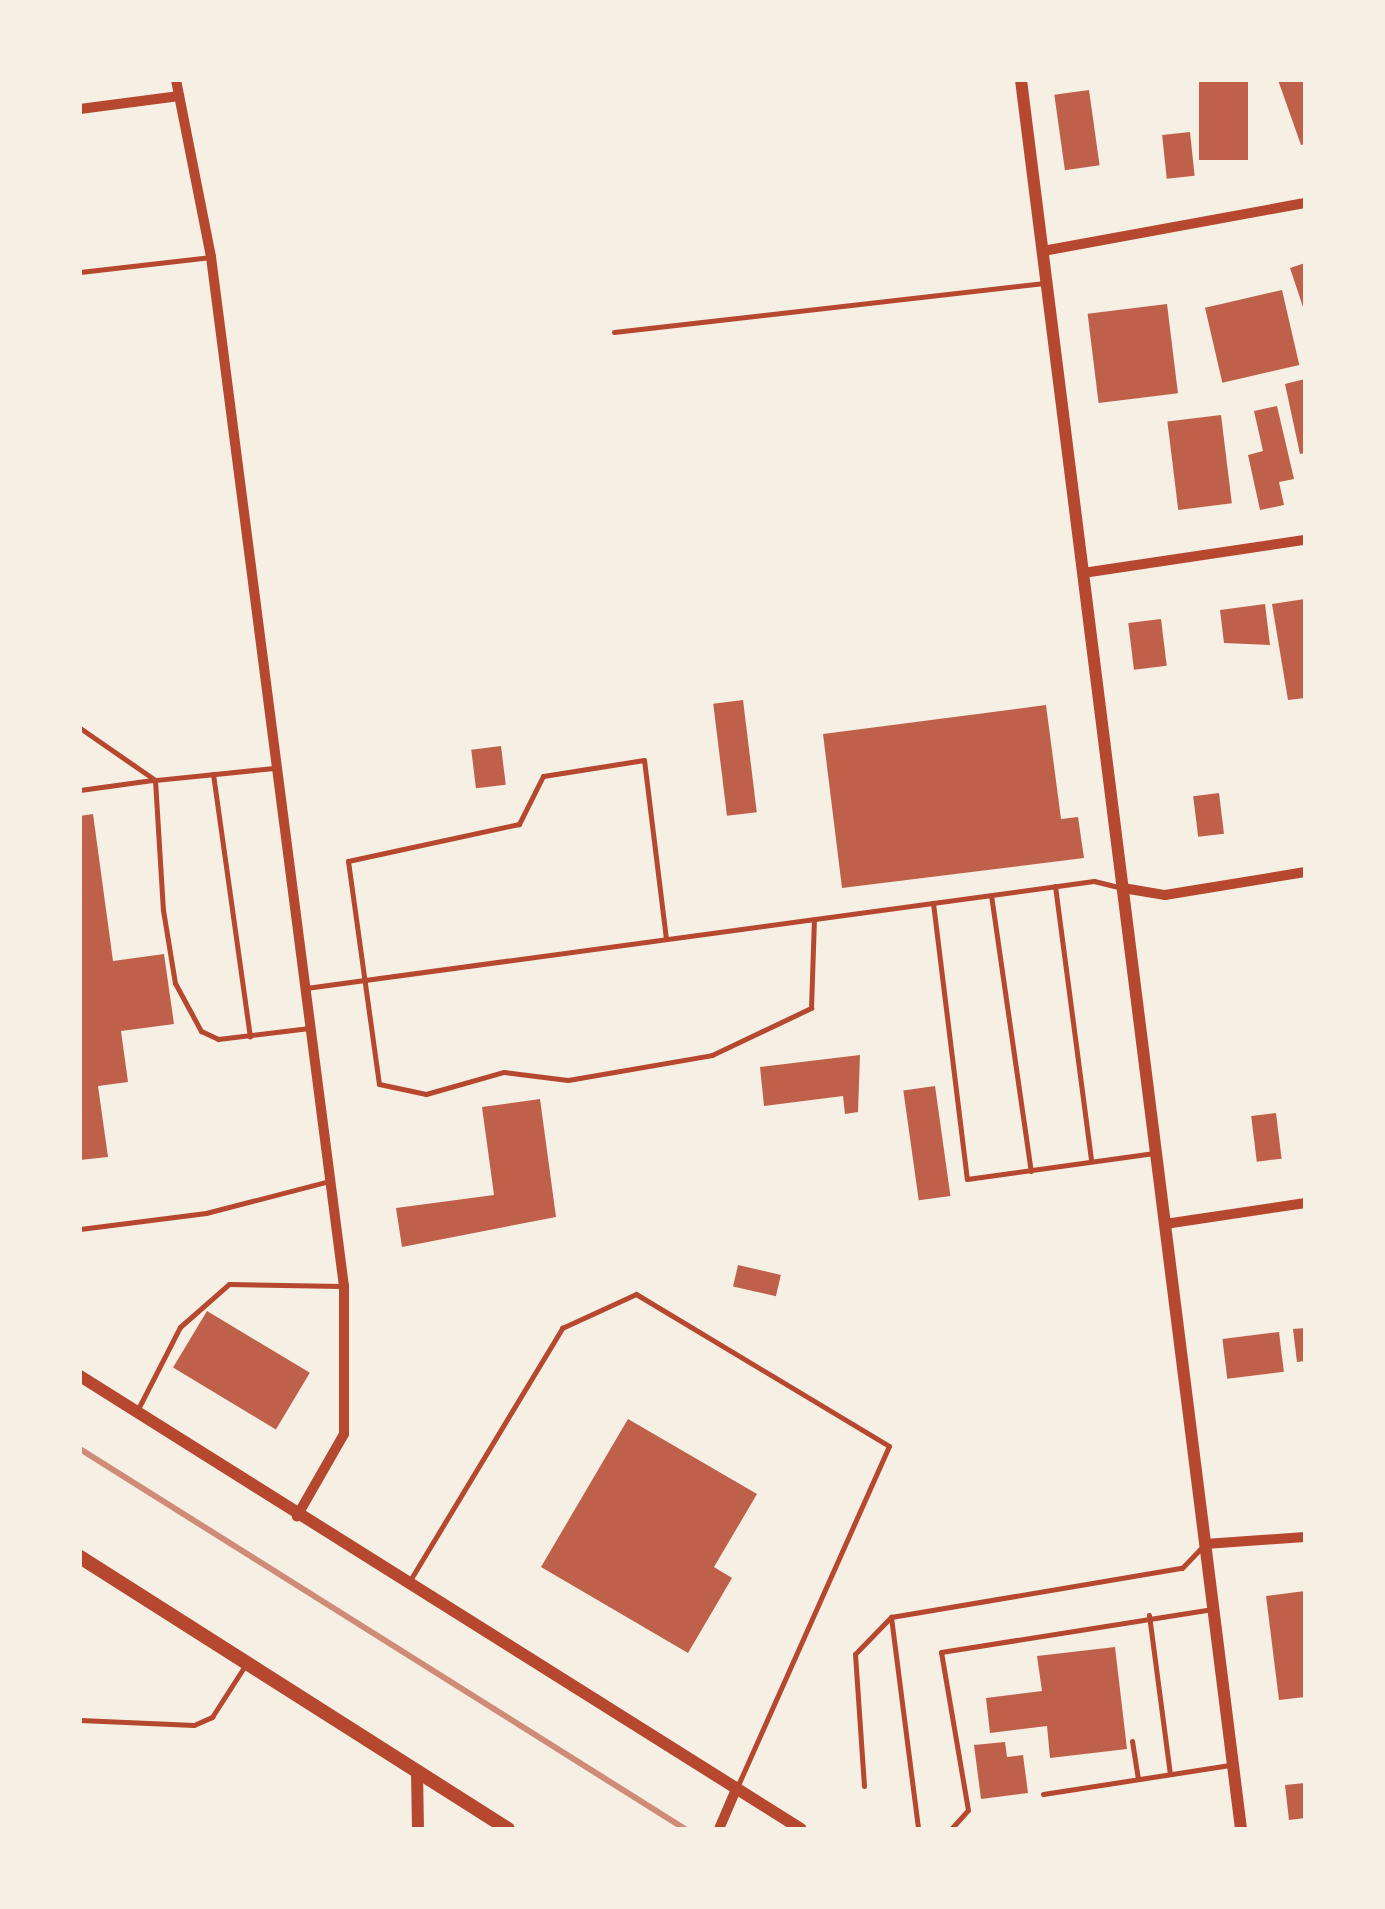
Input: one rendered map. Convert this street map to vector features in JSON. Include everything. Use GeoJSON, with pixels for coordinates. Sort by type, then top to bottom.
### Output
{"type":"FeatureCollection","features":[{"type":"Feature","properties":{"kind":"main road"},"geometry":{"type":"LineString","coordinates":[[80,1557],[508,1829]]}},
{"type":"Feature","properties":{"kind":"street"},"geometry":{"type":"LineString","coordinates":[[176,80],[211,257],[274,768],[344,1286],[344,1434],[297,1516]]}},
{"type":"Feature","properties":{"kind":"street"},"geometry":{"type":"LineString","coordinates":[[1021,80],[1241,1829]]}},
{"type":"Feature","properties":{"kind":"street"},"geometry":{"type":"LineString","coordinates":[[80,109],[179,96]]}},
{"type":"Feature","properties":{"kind":"street"},"geometry":{"type":"LineString","coordinates":[[1042,250],[1305,203]]}},
{"type":"Feature","properties":{"kind":"street"},"geometry":{"type":"LineString","coordinates":[[1083,573],[1305,540]]}},
{"type":"Feature","properties":{"kind":"street"},"geometry":{"type":"LineString","coordinates":[[1123,888],[1165,894],[1305,872]]}},
{"type":"Feature","properties":{"kind":"street"},"geometry":{"type":"LineString","coordinates":[[1165,1224],[1305,1203]]}},
{"type":"Feature","properties":{"kind":"street"},"geometry":{"type":"LineString","coordinates":[[80,1376],[407,1586],[800,1829]]}},
{"type":"Feature","properties":{"kind":"street"},"geometry":{"type":"LineString","coordinates":[[1206,1544],[1305,1536]]}},
{"type":"Feature","properties":{"kind":"street"},"geometry":{"type":"LineString","coordinates":[[417,1772],[418,1829]]}},
{"type":"Feature","properties":{"kind":"street"},"geometry":{"type":"LineString","coordinates":[[719,1829],[737,1787]]}},
{"type":"Feature","properties":{"kind":"lane"},"geometry":{"type":"LineString","coordinates":[[80,272],[211,257]]}},
{"type":"Feature","properties":{"kind":"lane"},"geometry":{"type":"LineString","coordinates":[[614,332],[1046,283]]}},
{"type":"Feature","properties":{"kind":"lane"},"geometry":{"type":"LineString","coordinates":[[80,728],[155,780]]}},
{"type":"Feature","properties":{"kind":"lane"},"geometry":{"type":"LineString","coordinates":[[666,939],[644,760],[544,776],[519,824],[348,861],[380,1084],[426,1094],[504,1072],[568,1080],[712,1056],[811,1008],[814,919]]}},
{"type":"Feature","properties":{"kind":"lane"},"geometry":{"type":"LineString","coordinates":[[80,790],[274,768]]}},
{"type":"Feature","properties":{"kind":"lane"},"geometry":{"type":"LineString","coordinates":[[213,774],[250,1036]]}},
{"type":"Feature","properties":{"kind":"lane"},"geometry":{"type":"LineString","coordinates":[[155,780],[163,910],[185,1013],[218,1039],[309,1028]]}},
{"type":"Feature","properties":{"kind":"lane"},"geometry":{"type":"LineString","coordinates":[[1055,886],[1091,1161]]}},
{"type":"Feature","properties":{"kind":"lane"},"geometry":{"type":"LineString","coordinates":[[304,988],[1055,886],[1123,888]]}},
{"type":"Feature","properties":{"kind":"lane"},"geometry":{"type":"LineString","coordinates":[[992,895],[1031,1171]]}},
{"type":"Feature","properties":{"kind":"lane"},"geometry":{"type":"LineString","coordinates":[[933,903],[967,1179],[1156,1153]]}},
{"type":"Feature","properties":{"kind":"lane"},"geometry":{"type":"LineString","coordinates":[[80,1230],[218,1211],[290,1184],[330,1181]]}},
{"type":"Feature","properties":{"kind":"lane"},"geometry":{"type":"LineString","coordinates":[[137,1411],[180,1327],[229,1284],[344,1286]]}},
{"type":"Feature","properties":{"kind":"lane"},"geometry":{"type":"LineString","coordinates":[[407,1586],[562,1328],[636,1294],[889,1446],[737,1787]]}},
{"type":"Feature","properties":{"kind":"lane"},"geometry":{"type":"LineString","coordinates":[[864,1786],[854,1654],[891,1617],[1182,1568],[1206,1544]]}},
{"type":"Feature","properties":{"kind":"lane"},"geometry":{"type":"LineString","coordinates":[[951,1829],[968,1810],[941,1652],[1149,1615],[1213,1609]]}},
{"type":"Feature","properties":{"kind":"lane"},"geometry":{"type":"LineString","coordinates":[[1149,1615],[1170,1774]]}},
{"type":"Feature","properties":{"kind":"lane"},"geometry":{"type":"LineString","coordinates":[[891,1617],[918,1829]]}},
{"type":"Feature","properties":{"kind":"lane"},"geometry":{"type":"LineString","coordinates":[[80,1720],[194,1725],[212,1718],[246,1664]]}},
{"type":"Feature","properties":{"kind":"lane"},"geometry":{"type":"LineString","coordinates":[[1132,1740],[1138,1779]]}},
{"type":"Feature","properties":{"kind":"lane"},"geometry":{"type":"LineString","coordinates":[[1043,1794],[1233,1764]]}},
{"type":"Feature","properties":{"kind":"building"},"geometry":{"type":"Polygon","coordinates":[[[1199,80],[1248,80],[1248,160],[1199,160],[1199,80]]]}},
{"type":"Feature","properties":{"kind":"building"},"geometry":{"type":"Polygon","coordinates":[[[1278,80],[1305,80],[1305,144],[1301,145],[1278,80]]]}},
{"type":"Feature","properties":{"kind":"building"},"geometry":{"type":"Polygon","coordinates":[[[1089,90],[1100,165],[1065,170],[1054,95],[1089,90]]]}},
{"type":"Feature","properties":{"kind":"building"},"geometry":{"type":"Polygon","coordinates":[[[1190,132],[1195,176],[1167,179],[1162,135],[1190,132]]]}},
{"type":"Feature","properties":{"kind":"building"},"geometry":{"type":"Polygon","coordinates":[[[1305,263],[1305,310],[1304,310],[1290,268],[1305,263]]]}},
{"type":"Feature","properties":{"kind":"building"},"geometry":{"type":"Polygon","coordinates":[[[1282,290],[1299,365],[1222,383],[1205,308],[1282,290]]]}},
{"type":"Feature","properties":{"kind":"building"},"geometry":{"type":"Polygon","coordinates":[[[1167,304],[1178,393],[1099,403],[1088,314],[1167,304]]]}},
{"type":"Feature","properties":{"kind":"building"},"geometry":{"type":"Polygon","coordinates":[[[1305,379],[1305,453],[1300,454],[1285,384],[1305,379]]]}},
{"type":"Feature","properties":{"kind":"building"},"geometry":{"type":"Polygon","coordinates":[[[1277,406],[1294,479],[1279,482],[1284,505],[1260,510],[1248,455],[1263,451],[1254,411],[1277,406]]]}},
{"type":"Feature","properties":{"kind":"building"},"geometry":{"type":"Polygon","coordinates":[[[1221,415],[1232,503],[1178,510],[1167,422],[1221,415]]]}},
{"type":"Feature","properties":{"kind":"building"},"geometry":{"type":"Polygon","coordinates":[[[1305,599],[1305,698],[1288,700],[1272,604],[1305,599]]]}},
{"type":"Feature","properties":{"kind":"building"},"geometry":{"type":"Polygon","coordinates":[[[1265,604],[1270,645],[1224,643],[1220,610],[1265,604]]]}},
{"type":"Feature","properties":{"kind":"building"},"geometry":{"type":"Polygon","coordinates":[[[1161,619],[1167,666],[1134,670],[1128,623],[1161,619]]]}},
{"type":"Feature","properties":{"kind":"building"},"geometry":{"type":"Polygon","coordinates":[[[743,700],[757,812],[727,816],[713,704],[743,700]]]}},
{"type":"Feature","properties":{"kind":"building"},"geometry":{"type":"Polygon","coordinates":[[[1046,705],[1061,819],[1078,817],[1084,858],[842,888],[823,734],[1046,705]]]}},
{"type":"Feature","properties":{"kind":"building"},"geometry":{"type":"Polygon","coordinates":[[[501,746],[506,785],[476,788],[471,750],[501,746]]]}},
{"type":"Feature","properties":{"kind":"building"},"geometry":{"type":"Polygon","coordinates":[[[1219,793],[1224,834],[1198,837],[1193,796],[1219,793]]]}},
{"type":"Feature","properties":{"kind":"building"},"geometry":{"type":"Polygon","coordinates":[[[93,814],[113,961],[164,954],[174,1024],[121,1031],[128,1082],[98,1086],[108,1157],[80,1160],[80,816],[93,814]]]}},
{"type":"Feature","properties":{"kind":"building"},"geometry":{"type":"Polygon","coordinates":[[[860,1055],[858,1112],[845,1114],[843,1096],[764,1106],[760,1067],[860,1055]]]}},
{"type":"Feature","properties":{"kind":"building"},"geometry":{"type":"Polygon","coordinates":[[[935,1086],[950,1196],[919,1200],[903,1090],[935,1086]]]}},
{"type":"Feature","properties":{"kind":"building"},"geometry":{"type":"Polygon","coordinates":[[[540,1099],[556,1217],[402,1247],[396,1208],[494,1195],[482,1107],[540,1099]]]}},
{"type":"Feature","properties":{"kind":"building"},"geometry":{"type":"Polygon","coordinates":[[[1276,1113],[1282,1159],[1257,1162],[1251,1116],[1276,1113]]]}},
{"type":"Feature","properties":{"kind":"building"},"geometry":{"type":"Polygon","coordinates":[[[738,1265],[781,1275],[776,1296],[733,1286],[738,1265]]]}},
{"type":"Feature","properties":{"kind":"building"},"geometry":{"type":"Polygon","coordinates":[[[207,1311],[310,1373],[276,1429],[173,1368],[207,1311]]]}},
{"type":"Feature","properties":{"kind":"building"},"geometry":{"type":"Polygon","coordinates":[[[1305,1328],[1305,1361],[1297,1362],[1293,1329],[1305,1328]]]}},
{"type":"Feature","properties":{"kind":"building"},"geometry":{"type":"Polygon","coordinates":[[[1279,1332],[1284,1372],[1227,1379],[1222,1339],[1279,1332]]]}},
{"type":"Feature","properties":{"kind":"building"},"geometry":{"type":"Polygon","coordinates":[[[628,1419],[757,1494],[714,1567],[732,1578],[688,1653],[541,1567],[628,1419]]]}},
{"type":"Feature","properties":{"kind":"building"},"geometry":{"type":"Polygon","coordinates":[[[1305,1591],[1305,1697],[1279,1700],[1266,1596],[1305,1591]]]}},
{"type":"Feature","properties":{"kind":"building"},"geometry":{"type":"Polygon","coordinates":[[[1115,1647],[1127,1749],[1050,1758],[1047,1726],[990,1733],[986,1698],[1042,1691],[1037,1656],[1115,1647]]]}},
{"type":"Feature","properties":{"kind":"building"},"geometry":{"type":"Polygon","coordinates":[[[1005,1742],[1007,1757],[1023,1755],[1028,1793],[981,1799],[974,1745],[1005,1742]]]}},
{"type":"Feature","properties":{"kind":"building"},"geometry":{"type":"Polygon","coordinates":[[[1305,1783],[1305,1818],[1289,1820],[1285,1785],[1305,1783]]]}},
{"type":"Feature","properties":{"kind":"railway"},"geometry":{"type":"LineString","coordinates":[[80,1449],[685,1829]]}}]}
